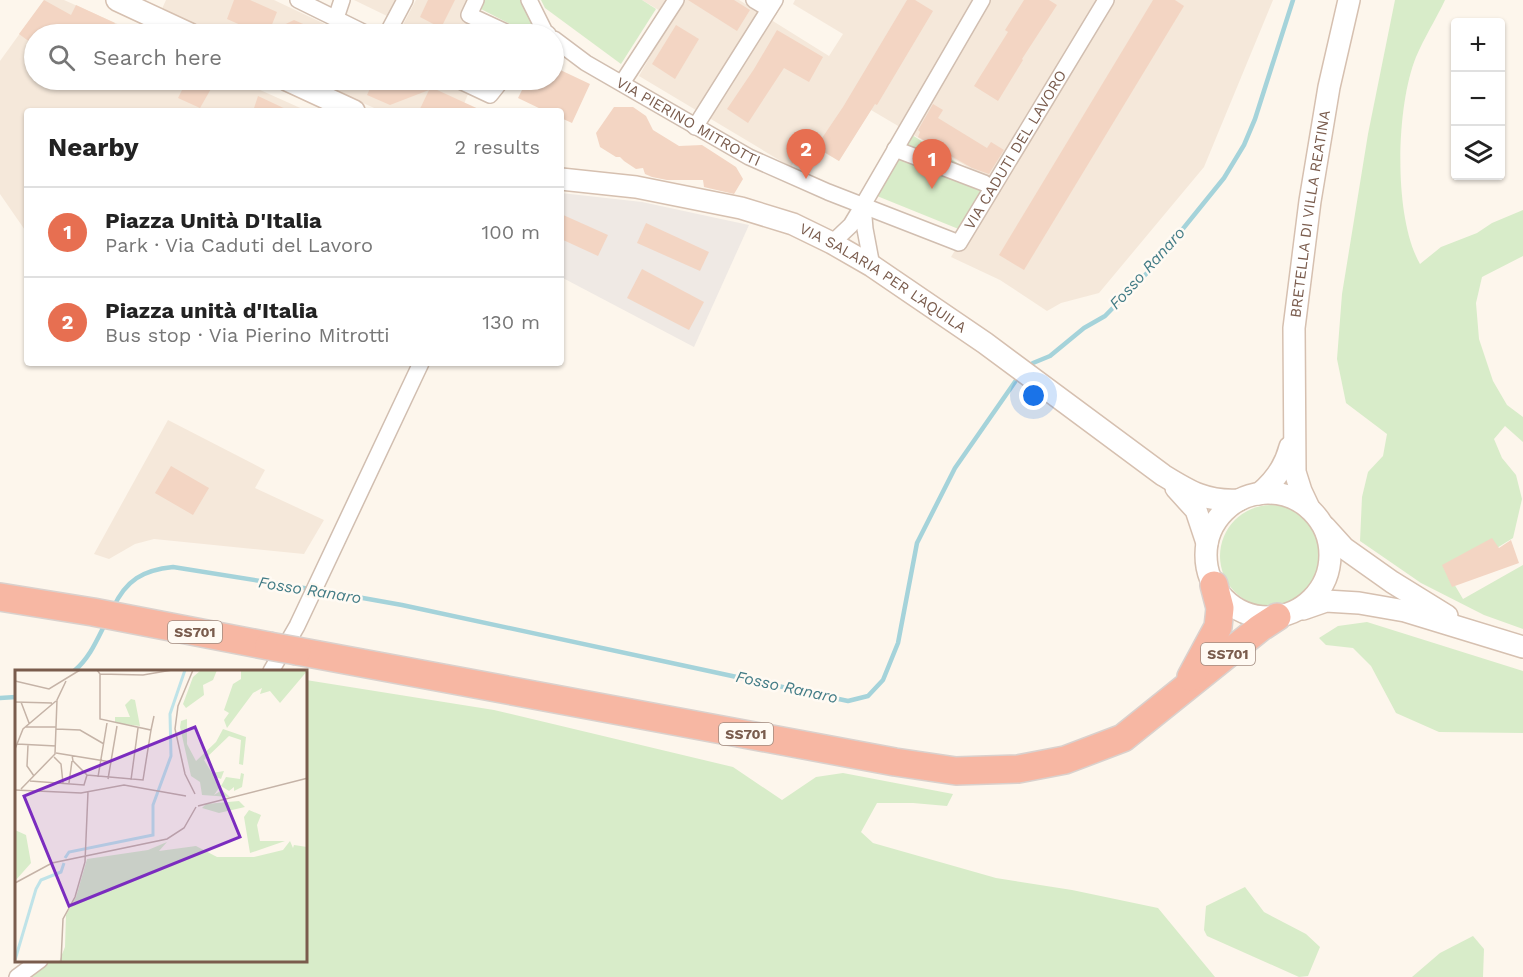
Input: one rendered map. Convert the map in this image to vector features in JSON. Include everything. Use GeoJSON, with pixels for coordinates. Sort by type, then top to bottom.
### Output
{"type":"FeatureCollection","features":[{"type":"Feature","properties":{"kind":"highway","name":"SS701"},"geometry":{"type":"LineString","coordinates":[[1179,692],[1195,673],[1218,627],[1220,608],[1214,585]]}},
{"type":"Feature","properties":{"kind":"highway","name":"SS701"},"geometry":{"type":"LineString","coordinates":[[0,597],[121,617],[270,658],[297,651],[895,762],[956,771],[1018,769],[1065,760],[1123,738],[1260,627],[1288,613]]}},
{"type":"Feature","properties":{"kind":"main road"},"geometry":{"type":"LineString","coordinates":[[117,0],[169,24]]}},
{"type":"Feature","properties":{"kind":"main road","name":"BRETELLA DI VILLA REATINA"},"geometry":{"type":"LineString","coordinates":[[1316,516],[1301,491],[1295,472],[1294,328],[1308,213],[1329,87],[1349,0]]}},
{"type":"Feature","properties":{"kind":"main road"},"geometry":{"type":"LineString","coordinates":[[309,90],[348,108]]}},
{"type":"Feature","properties":{"kind":"main road","name":"VIA SALARIA PER L'AQUILA"},"geometry":{"type":"LineString","coordinates":[[564,179],[636,187],[741,208],[793,224],[872,266],[1060,397],[1163,475],[1205,498],[1222,501],[1239,500]]}},
{"type":"Feature","properties":{"kind":"main road"},"geometry":{"type":"LineString","coordinates":[[1259,494],[1281,470],[1288,456],[1295,429]]}},
{"type":"Feature","properties":{"kind":"main road","name":"VIA SALARIA PER L'AQUILA"},"geometry":{"type":"LineString","coordinates":[[1163,475],[1196,510],[1207,543]]}},
{"type":"Feature","properties":{"kind":"main road"},"geometry":{"type":"LineString","coordinates":[[1475,634],[1344,549],[1316,516],[1294,498],[1277,494],[1259,494],[1239,500],[1224,511],[1213,526],[1207,543],[1207,565],[1214,585],[1225,600],[1241,611],[1258,617],[1288,613],[1326,601],[1359,603],[1405,611],[1475,634],[1523,647]]}},
{"type":"Feature","properties":{"kind":"main road"},"geometry":{"type":"LineString","coordinates":[[1288,613],[1314,598],[1325,582],[1330,563],[1329,543],[1316,516]]}},
{"type":"Feature","properties":{"kind":"street"},"geometry":{"type":"LineString","coordinates":[[298,0],[348,24]]}},
{"type":"Feature","properties":{"kind":"street"},"geometry":{"type":"LineString","coordinates":[[336,18],[342,0]]}},
{"type":"Feature","properties":{"kind":"street"},"geometry":{"type":"LineString","coordinates":[[392,24],[405,0]]}},
{"type":"Feature","properties":{"kind":"street"},"geometry":{"type":"LineString","coordinates":[[476,0],[469,15],[488,24]]}},
{"type":"Feature","properties":{"kind":"street","name":"VIA PIERINO MITROTTI"},"geometry":{"type":"LineString","coordinates":[[529,0],[541,24]]}},
{"type":"Feature","properties":{"kind":"street"},"geometry":{"type":"LineString","coordinates":[[622,83],[676,0]]}},
{"type":"Feature","properties":{"kind":"street"},"geometry":{"type":"LineString","coordinates":[[695,127],[772,4],[754,0]]}},
{"type":"Feature","properties":{"kind":"street"},"geometry":{"type":"LineString","coordinates":[[832,243],[851,225],[982,0]]}},
{"type":"Feature","properties":{"kind":"street","name":"VIA CADUTI DEL LAVORO"},"geometry":{"type":"LineString","coordinates":[[863,205],[959,243],[1106,0]]}},
{"type":"Feature","properties":{"kind":"street","name":"VIA PIERINO MITROTTI"},"geometry":{"type":"LineString","coordinates":[[564,47],[586,63],[749,157],[863,205]]}},
{"type":"Feature","properties":{"kind":"street"},"geometry":{"type":"LineString","coordinates":[[479,90],[489,95],[493,90]]}},
{"type":"Feature","properties":{"kind":"street"},"geometry":{"type":"LineString","coordinates":[[895,149],[992,188]]}},
{"type":"Feature","properties":{"kind":"street"},"geometry":{"type":"LineString","coordinates":[[863,205],[872,266]]}},
{"type":"Feature","properties":{"kind":"street"},"geometry":{"type":"LineString","coordinates":[[270,658],[302,615],[420,366]]}},
{"type":"Feature","properties":{"kind":"street"},"geometry":{"type":"LineString","coordinates":[[17,977],[37,962]]}},
{"type":"Feature","properties":{"kind":"shaded area"},"geometry":{"type":"Polygon","coordinates":[[[44,0],[64,0],[118,24],[27,24],[44,0]]]}},
{"type":"Feature","properties":{"kind":"shaded area"},"geometry":{"type":"Polygon","coordinates":[[[166,0],[274,0],[325,24],[190,24],[161,11],[166,0]]]}},
{"type":"Feature","properties":{"kind":"shaded area"},"geometry":{"type":"Polygon","coordinates":[[[354,0],[396,0],[387,16],[354,0]]]}},
{"type":"Feature","properties":{"kind":"shaded area"},"geometry":{"type":"Polygon","coordinates":[[[416,0],[472,0],[462,21],[468,24],[403,24],[416,0]]]}},
{"type":"Feature","properties":{"kind":"shaded area"},"geometry":{"type":"Polygon","coordinates":[[[642,0],[739,0],[829,56],[843,34],[793,4],[795,0],[1273,0],[1204,167],[1099,293],[1061,303],[1047,311],[1000,280],[951,257],[992,188],[990,180],[871,110],[839,161],[806,142],[791,167],[639,76],[672,18],[642,0]]]}},
{"type":"Feature","properties":{"kind":"shaded area"},"geometry":{"type":"Polygon","coordinates":[[[24,28],[24,90],[260,90],[300,108],[24,108],[24,229],[0,194],[0,61],[24,28]]]}},
{"type":"Feature","properties":{"kind":"shaded area"},"geometry":{"type":"Polygon","coordinates":[[[334,90],[460,90],[468,94],[462,108],[374,108],[334,90]]]}},
{"type":"Feature","properties":{"kind":"shaded area"},"geometry":{"type":"Polygon","coordinates":[[[564,193],[642,202],[749,225],[694,347],[564,279],[564,193]]]}},
{"type":"Feature","properties":{"kind":"shaded area"},"geometry":{"type":"Polygon","coordinates":[[[168,420],[265,470],[255,488],[324,520],[304,554],[154,539],[135,544],[109,559],[94,554],[168,420]]]}},
{"type":"Feature","properties":{"kind":"green space"},"geometry":{"type":"Polygon","coordinates":[[[484,0],[520,0],[532,24],[510,24],[479,8],[484,0]]]}},
{"type":"Feature","properties":{"kind":"green space"},"geometry":{"type":"Polygon","coordinates":[[[541,0],[642,0],[656,9],[621,64],[545,8],[541,0]]]}},
{"type":"Feature","properties":{"kind":"green space"},"geometry":{"type":"Polygon","coordinates":[[[1395,0],[1445,0],[1416,57],[1409,78],[1401,132],[1400,161],[1405,219],[1411,244],[1420,264],[1441,247],[1477,233],[1492,223],[1523,210],[1523,256],[1482,277],[1476,303],[1479,339],[1493,381],[1507,405],[1523,417],[1523,442],[1505,426],[1494,439],[1502,458],[1516,475],[1522,499],[1513,538],[1450,577],[1463,599],[1523,565],[1523,629],[1484,615],[1421,583],[1360,541],[1362,497],[1368,472],[1383,456],[1387,434],[1346,403],[1337,359],[1342,294],[1368,134],[1395,0]]]}},
{"type":"Feature","properties":{"kind":"green space"},"geometry":{"type":"Polygon","coordinates":[[[912,135],[988,182],[961,230],[877,196],[912,135]]]}},
{"type":"Feature","properties":{"kind":"green space"},"geometry":{"type":"Polygon","coordinates":[[[1271,505],[1290,509],[1307,520],[1318,537],[1322,556],[1318,575],[1307,592],[1290,603],[1271,607],[1252,603],[1235,592],[1224,575],[1220,556],[1224,537],[1235,520],[1252,509],[1271,505]]]}},
{"type":"Feature","properties":{"kind":"green space"},"geometry":{"type":"Polygon","coordinates":[[[1367,622],[1523,671],[1523,733],[1439,732],[1396,713],[1371,666],[1353,648],[1326,645],[1319,638],[1338,626],[1367,622]]]}},
{"type":"Feature","properties":{"kind":"green space"},"geometry":{"type":"Polygon","coordinates":[[[308,680],[494,710],[733,767],[782,800],[816,777],[843,773],[953,794],[947,806],[877,803],[861,832],[873,843],[996,878],[1072,890],[1158,908],[1215,977],[28,977],[49,962],[308,962],[308,680]]]}},
{"type":"Feature","properties":{"kind":"green space"},"geometry":{"type":"Polygon","coordinates":[[[1245,887],[1264,912],[1306,934],[1320,947],[1308,976],[1299,977],[1207,936],[1204,930],[1206,906],[1245,887]]]}},
{"type":"Feature","properties":{"kind":"green space"},"geometry":{"type":"Polygon","coordinates":[[[1473,936],[1484,949],[1483,977],[1412,977],[1440,953],[1473,936]]]}},
{"type":"Feature","properties":{"kind":"building"},"geometry":{"type":"Polygon","coordinates":[[[44,0],[71,15],[76,5],[115,23],[114,24],[26,24],[44,0]]]}},
{"type":"Feature","properties":{"kind":"building"},"geometry":{"type":"Polygon","coordinates":[[[234,0],[250,0],[277,12],[272,24],[238,24],[227,19],[234,0]]]}},
{"type":"Feature","properties":{"kind":"building"},"geometry":{"type":"Polygon","coordinates":[[[428,0],[455,0],[443,24],[433,24],[420,17],[428,0]]]}},
{"type":"Feature","properties":{"kind":"building"},"geometry":{"type":"Polygon","coordinates":[[[688,0],[734,0],[750,10],[737,31],[688,0]]]}},
{"type":"Feature","properties":{"kind":"building"},"geometry":{"type":"Polygon","coordinates":[[[907,0],[915,0],[933,11],[877,105],[875,104],[839,161],[816,147],[843,107],[907,0]]]}},
{"type":"Feature","properties":{"kind":"building"},"geometry":{"type":"Polygon","coordinates":[[[1024,0],[1049,0],[1057,5],[998,101],[974,86],[1008,32],[1005,30],[1024,0]]]}},
{"type":"Feature","properties":{"kind":"building"},"geometry":{"type":"Polygon","coordinates":[[[1153,0],[1175,0],[1184,6],[1024,270],[999,255],[1153,0]]]}},
{"type":"Feature","properties":{"kind":"building"},"geometry":{"type":"Polygon","coordinates":[[[294,20],[303,24],[286,24],[294,20]]]}},
{"type":"Feature","properties":{"kind":"building"},"geometry":{"type":"Polygon","coordinates":[[[676,25],[699,39],[675,79],[652,64],[676,25]]]}},
{"type":"Feature","properties":{"kind":"building"},"geometry":{"type":"Polygon","coordinates":[[[24,27],[24,38],[19,34],[24,27]]]}},
{"type":"Feature","properties":{"kind":"building"},"geometry":{"type":"Polygon","coordinates":[[[777,30],[823,57],[809,82],[784,68],[748,123],[727,109],[777,30]]]}},
{"type":"Feature","properties":{"kind":"building"},"geometry":{"type":"Polygon","coordinates":[[[564,72],[590,84],[572,123],[564,119],[564,108],[539,108],[518,98],[522,90],[564,90],[564,72]]]}},
{"type":"Feature","properties":{"kind":"building"},"geometry":{"type":"Polygon","coordinates":[[[182,90],[210,90],[200,108],[178,98],[182,90]]]}},
{"type":"Feature","properties":{"kind":"building"},"geometry":{"type":"Polygon","coordinates":[[[369,90],[429,90],[390,105],[367,95],[369,90]]]}},
{"type":"Feature","properties":{"kind":"building"},"geometry":{"type":"Polygon","coordinates":[[[429,90],[437,90],[476,108],[420,108],[429,90]]]}},
{"type":"Feature","properties":{"kind":"building"},"geometry":{"type":"Polygon","coordinates":[[[258,96],[284,108],[254,108],[258,96]]]}},
{"type":"Feature","properties":{"kind":"building"},"geometry":{"type":"Polygon","coordinates":[[[933,104],[943,110],[938,118],[987,148],[991,142],[1004,150],[989,174],[972,168],[918,137],[920,132],[918,130],[933,104]]]}},
{"type":"Feature","properties":{"kind":"building"},"geometry":{"type":"Polygon","coordinates":[[[614,107],[633,107],[646,116],[653,130],[679,146],[702,145],[736,167],[743,179],[734,194],[704,187],[703,180],[667,180],[652,177],[645,174],[643,168],[636,169],[620,157],[600,147],[596,133],[614,107]]]}},
{"type":"Feature","properties":{"kind":"building"},"geometry":{"type":"Polygon","coordinates":[[[564,215],[608,235],[598,256],[564,240],[564,215]]]}},
{"type":"Feature","properties":{"kind":"building"},"geometry":{"type":"Polygon","coordinates":[[[646,223],[709,252],[700,271],[637,243],[646,223]]]}},
{"type":"Feature","properties":{"kind":"building"},"geometry":{"type":"Polygon","coordinates":[[[642,269],[704,302],[689,330],[627,298],[642,269]]]}},
{"type":"Feature","properties":{"kind":"building"},"geometry":{"type":"Polygon","coordinates":[[[171,466],[209,488],[193,515],[155,493],[171,466]]]}},
{"type":"Feature","properties":{"kind":"building"},"geometry":{"type":"Polygon","coordinates":[[[1492,538],[1499,548],[1511,540],[1519,563],[1452,587],[1442,565],[1492,538]]]}},
{"type":"Feature","properties":{"kind":"waterway","name":"Fosso Ranaro"},"geometry":{"type":"LineString","coordinates":[[1027,368],[1050,356],[1084,328],[1105,316],[1148,272],[1224,178],[1244,145],[1255,119],[1293,0]]}},
{"type":"Feature","properties":{"kind":"waterway","name":"Fosso Ranaro"},"geometry":{"type":"LineString","coordinates":[[318,590],[402,605],[848,701],[868,696],[883,680],[898,643],[917,543],[955,468],[1019,376]]}},
{"type":"Feature","properties":{"kind":"waterway","name":"Fosso Ranaro"},"geometry":{"type":"LineString","coordinates":[[113,608],[124,590],[137,578],[162,568],[173,567],[310,589]]}},
{"type":"Feature","properties":{"kind":"waterway","name":"Fosso Ranaro"},"geometry":{"type":"LineString","coordinates":[[75,670],[96,643],[105,624]]}},
{"type":"Feature","properties":{"kind":"waterway","name":"Fosso Ranaro"},"geometry":{"type":"LineString","coordinates":[[0,698],[15,697]]}},
{"type":"Feature","properties":{"kind":"place","name":"Piazza unità d'Italia"},"geometry":{"type":"Point","coordinates":[806,179]}},
{"type":"Feature","properties":{"kind":"place","name":"Piazza Unità D'Italia"},"geometry":{"type":"Point","coordinates":[932,189]}}]}
